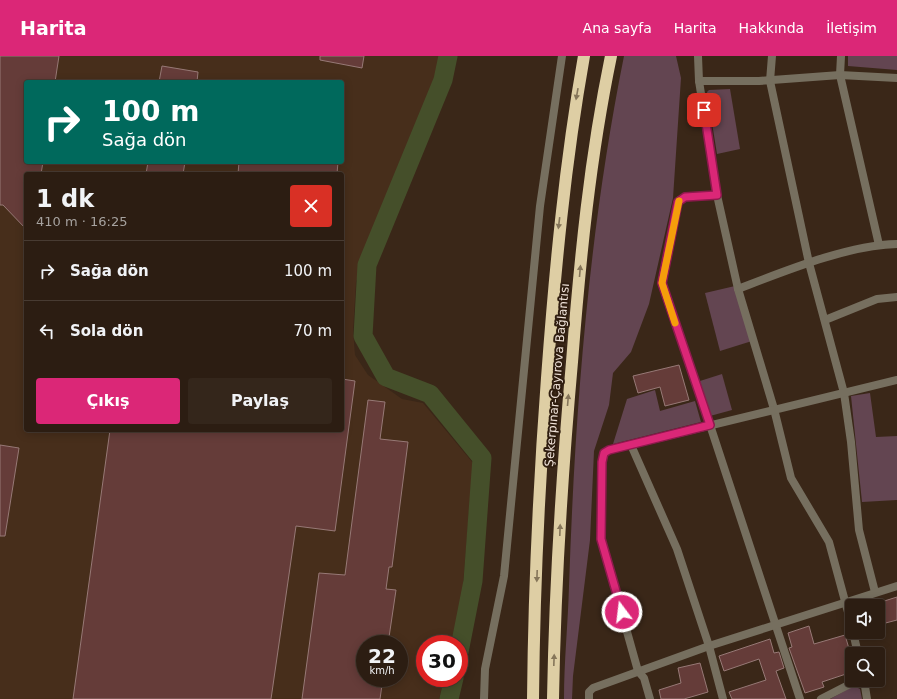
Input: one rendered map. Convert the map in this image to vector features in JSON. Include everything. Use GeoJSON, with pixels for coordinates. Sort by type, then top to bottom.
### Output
{"type":"FeatureCollection","features":[{"type":"Feature","properties":{"kind":"highway","name":"Şekerpınar-Çayırova Bağlantısı"},"geometry":{"type":"LineString","coordinates":[[533,699],[543,436],[556,258],[565,173],[584,56]]}},
{"type":"Feature","properties":{"kind":"highway","name":"Şekerpınar-Çayırova Bağlantısı"},"geometry":{"type":"LineString","coordinates":[[553,699],[560,509],[576,309],[592,174],[611,56]]}},
{"type":"Feature","properties":{"kind":"street"},"geometry":{"type":"LineString","coordinates":[[484,699],[485,669],[505,568],[540,206],[562,56]]}},
{"type":"Feature","properties":{"kind":"street"},"geometry":{"type":"LineString","coordinates":[[698,56],[699,81],[717,195],[738,288],[774,410],[791,478],[829,542],[845,599]]}},
{"type":"Feature","properties":{"kind":"street"},"geometry":{"type":"LineString","coordinates":[[772,56],[770,81],[809,263],[844,393],[851,442],[859,530],[875,592]]}},
{"type":"Feature","properties":{"kind":"street"},"geometry":{"type":"LineString","coordinates":[[842,56],[840,75],[879,244]]}},
{"type":"Feature","properties":{"kind":"street"},"geometry":{"type":"LineString","coordinates":[[699,81],[770,81],[840,75],[897,78]]}},
{"type":"Feature","properties":{"kind":"street"},"geometry":{"type":"LineString","coordinates":[[717,195],[685,197],[678,202],[662,283],[800,699]]}},
{"type":"Feature","properties":{"kind":"street"},"geometry":{"type":"LineString","coordinates":[[738,288],[809,263],[879,244],[897,244]]}},
{"type":"Feature","properties":{"kind":"street"},"geometry":{"type":"LineString","coordinates":[[825,320],[878,299],[897,297]]}},
{"type":"Feature","properties":{"kind":"street"},"geometry":{"type":"LineString","coordinates":[[650,699],[644,678],[638,671],[601,539],[602,457],[604,453],[609,450],[897,380]]}},
{"type":"Feature","properties":{"kind":"street"},"geometry":{"type":"LineString","coordinates":[[631,445],[677,549],[709,646],[723,699]]}},
{"type":"Feature","properties":{"kind":"street"},"geometry":{"type":"LineString","coordinates":[[855,599],[897,586]]}},
{"type":"Feature","properties":{"kind":"street"},"geometry":{"type":"LineString","coordinates":[[589,699],[589,692],[593,688],[638,671],[709,646],[845,602]]}},
{"type":"Feature","properties":{"kind":"street"},"geometry":{"type":"LineString","coordinates":[[644,678],[649,667]]}},
{"type":"Feature","properties":{"kind":"street"},"geometry":{"type":"LineString","coordinates":[[821,699],[845,687]]}},
{"type":"Feature","properties":{"kind":"street"},"geometry":{"type":"LineString","coordinates":[[865,687],[867,699]]}},
{"type":"Feature","properties":{"kind":"shaded area"},"geometry":{"type":"Polygon","coordinates":[[[0,56],[440,56],[432,105],[371,234],[356,282],[353,331],[355,355],[368,375],[402,399],[423,403],[473,463],[462,598],[454,635],[416,635],[416,687],[442,687],[439,699],[0,699],[0,56]]]}},
{"type":"Feature","properties":{"kind":"shaded area"},"geometry":{"type":"Polygon","coordinates":[[[624,56],[676,56],[681,78],[673,198],[649,304],[631,352],[613,373],[609,405],[594,451],[590,540],[573,676],[572,699],[564,699],[575,453],[586,320],[601,187],[624,56]]]}},
{"type":"Feature","properties":{"kind":"shaded area"},"geometry":{"type":"Polygon","coordinates":[[[848,56],[897,56],[897,70],[848,66],[848,56]]]}},
{"type":"Feature","properties":{"kind":"shaded area"},"geometry":{"type":"Polygon","coordinates":[[[730,89],[740,149],[717,154],[707,92],[709,90],[730,89]]]}},
{"type":"Feature","properties":{"kind":"shaded area"},"geometry":{"type":"Polygon","coordinates":[[[735,286],[752,341],[720,351],[705,293],[735,286]]]}},
{"type":"Feature","properties":{"kind":"shaded area"},"geometry":{"type":"Polygon","coordinates":[[[722,374],[732,410],[710,416],[700,381],[722,374]]]}},
{"type":"Feature","properties":{"kind":"shaded area"},"geometry":{"type":"Polygon","coordinates":[[[655,390],[660,411],[695,401],[701,422],[613,444],[627,399],[655,390]]]}},
{"type":"Feature","properties":{"kind":"shaded area"},"geometry":{"type":"Polygon","coordinates":[[[870,393],[876,437],[897,436],[897,500],[862,502],[851,396],[870,393]]]}},
{"type":"Feature","properties":{"kind":"shaded area"},"geometry":{"type":"Polygon","coordinates":[[[852,687],[856,687],[860,689],[862,699],[830,699],[852,687]]]}},
{"type":"Feature","properties":{"kind":"building"},"geometry":{"type":"Polygon","coordinates":[[[0,56],[59,56],[55,80],[24,80],[24,164],[43,164],[41,172],[24,172],[24,227],[3,205],[0,205],[0,56]]]}},
{"type":"Feature","properties":{"kind":"building"},"geometry":{"type":"Polygon","coordinates":[[[320,56],[364,56],[362,68],[320,60],[320,56]]]}},
{"type":"Feature","properties":{"kind":"building"},"geometry":{"type":"Polygon","coordinates":[[[162,66],[198,72],[197,80],[159,80],[162,66]]]}},
{"type":"Feature","properties":{"kind":"building"},"geometry":{"type":"Polygon","coordinates":[[[148,164],[185,164],[183,172],[146,172],[148,164]]]}},
{"type":"Feature","properties":{"kind":"building"},"geometry":{"type":"Polygon","coordinates":[[[239,164],[338,164],[337,172],[238,172],[239,164]]]}},
{"type":"Feature","properties":{"kind":"building"},"geometry":{"type":"Polygon","coordinates":[[[679,365],[689,400],[665,406],[660,387],[638,393],[633,376],[679,365]]]}},
{"type":"Feature","properties":{"kind":"building"},"geometry":{"type":"Polygon","coordinates":[[[344,379],[355,381],[335,531],[296,526],[271,699],[73,699],[110,432],[344,432],[344,379]]]}},
{"type":"Feature","properties":{"kind":"building"},"geometry":{"type":"Polygon","coordinates":[[[368,400],[385,402],[380,439],[408,442],[392,567],[389,567],[386,589],[396,590],[389,635],[356,635],[356,687],[382,687],[380,699],[302,699],[319,573],[345,575],[368,400]]]}},
{"type":"Feature","properties":{"kind":"building"},"geometry":{"type":"Polygon","coordinates":[[[0,445],[19,448],[5,536],[0,536],[0,445]]]}},
{"type":"Feature","properties":{"kind":"building"},"geometry":{"type":"Polygon","coordinates":[[[897,597],[897,620],[885,623],[885,601],[897,597]]]}},
{"type":"Feature","properties":{"kind":"building"},"geometry":{"type":"Polygon","coordinates":[[[809,626],[814,644],[845,635],[848,647],[845,647],[845,674],[822,682],[824,687],[805,693],[789,648],[792,647],[788,633],[809,626]]]}},
{"type":"Feature","properties":{"kind":"building"},"geometry":{"type":"Polygon","coordinates":[[[770,639],[774,653],[779,652],[784,668],[776,671],[786,699],[732,699],[729,692],[766,680],[759,659],[724,671],[719,656],[770,639]]]}},
{"type":"Feature","properties":{"kind":"building"},"geometry":{"type":"Polygon","coordinates":[[[700,663],[708,692],[684,699],[661,699],[659,690],[681,683],[678,668],[700,663]]]}},
{"type":"Feature","properties":{"kind":"waterway"},"geometry":{"type":"LineString","coordinates":[[448,56],[443,80],[367,265],[363,336],[386,377],[430,394],[482,458],[473,581],[462,635]]}},
{"type":"Feature","properties":{"kind":"waterway"},"geometry":{"type":"LineString","coordinates":[[449,699],[452,687]]}},
{"type":"Feature","properties":{"kind":"slow traffic"},"geometry":{"type":"LineString","coordinates":[[675,323],[662,283],[663,271],[679,201]]}},
{"type":"Feature","properties":{"kind":"route"},"geometry":{"type":"LineString","coordinates":[[622,612],[601,539],[602,457],[604,453],[609,450],[710,425],[670,311],[662,283],[663,271],[678,202],[685,197],[717,195],[704,110]]}}]}
